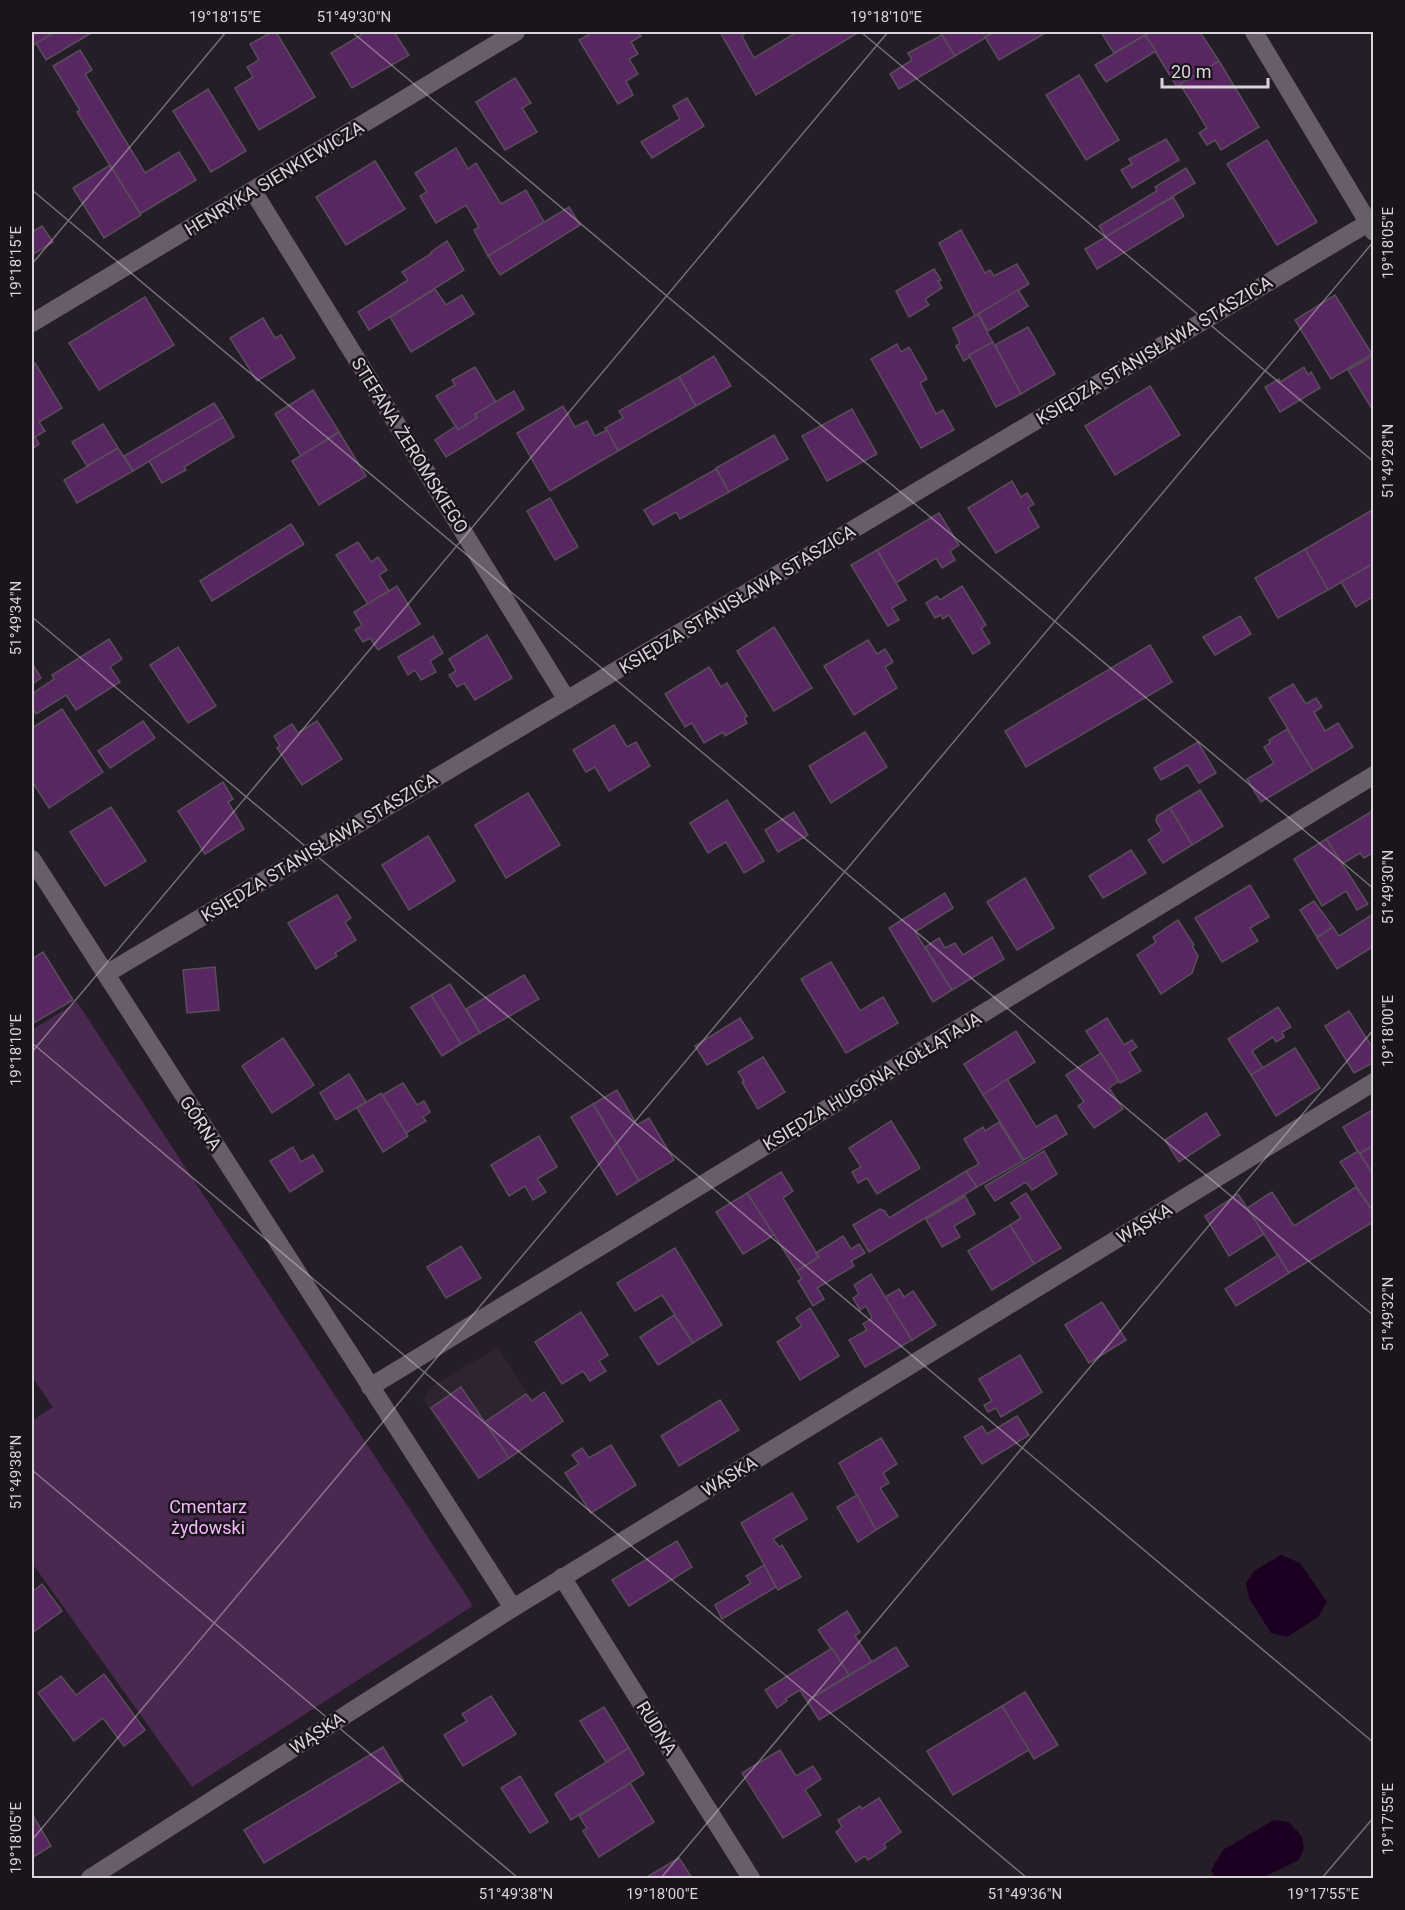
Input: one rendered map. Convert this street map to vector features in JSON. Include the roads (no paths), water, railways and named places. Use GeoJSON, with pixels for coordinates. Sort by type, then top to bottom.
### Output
{"type":"FeatureCollection","features":[{"type":"Feature","properties":{"kind":"street","name":"HENRYKA SIENKIEWICZA"},"geometry":{"type":"LineString","coordinates":[[32,323],[516,32]]}},
{"type":"Feature","properties":{"kind":"street"},"geometry":{"type":"LineString","coordinates":[[1254,32],[1371,228]]}},
{"type":"Feature","properties":{"kind":"street","name":"STEFANA ŻEROMSKIEGO"},"geometry":{"type":"LineString","coordinates":[[253,191],[567,700]]}},
{"type":"Feature","properties":{"kind":"street","name":"KSIĘDZA STANISŁAWA STASZICA"},"geometry":{"type":"LineString","coordinates":[[106,974],[567,700],[1371,228]]}},
{"type":"Feature","properties":{"kind":"street","name":"KSIĘDZA HUGONA KOŁŁĄTAJA"},"geometry":{"type":"LineString","coordinates":[[370,1387],[1374,774]]}},
{"type":"Feature","properties":{"kind":"street","name":"GÓRNA"},"geometry":{"type":"LineString","coordinates":[[32,859],[370,1387]]}},
{"type":"Feature","properties":{"kind":"street","name":"WĄSKA"},"geometry":{"type":"LineString","coordinates":[[90,1878],[513,1608],[1374,1082]]}},
{"type":"Feature","properties":{"kind":"street"},"geometry":{"type":"LineString","coordinates":[[370,1387],[513,1608]]}},
{"type":"Feature","properties":{"kind":"street","name":"RUDNA"},"geometry":{"type":"LineString","coordinates":[[562,1578],[751,1878]]}},
{"type":"Feature","properties":{"kind":"park label","name":"Cmentarz żydowski"},"geometry":{"type":"Point","coordinates":[208,1516]}}]}
